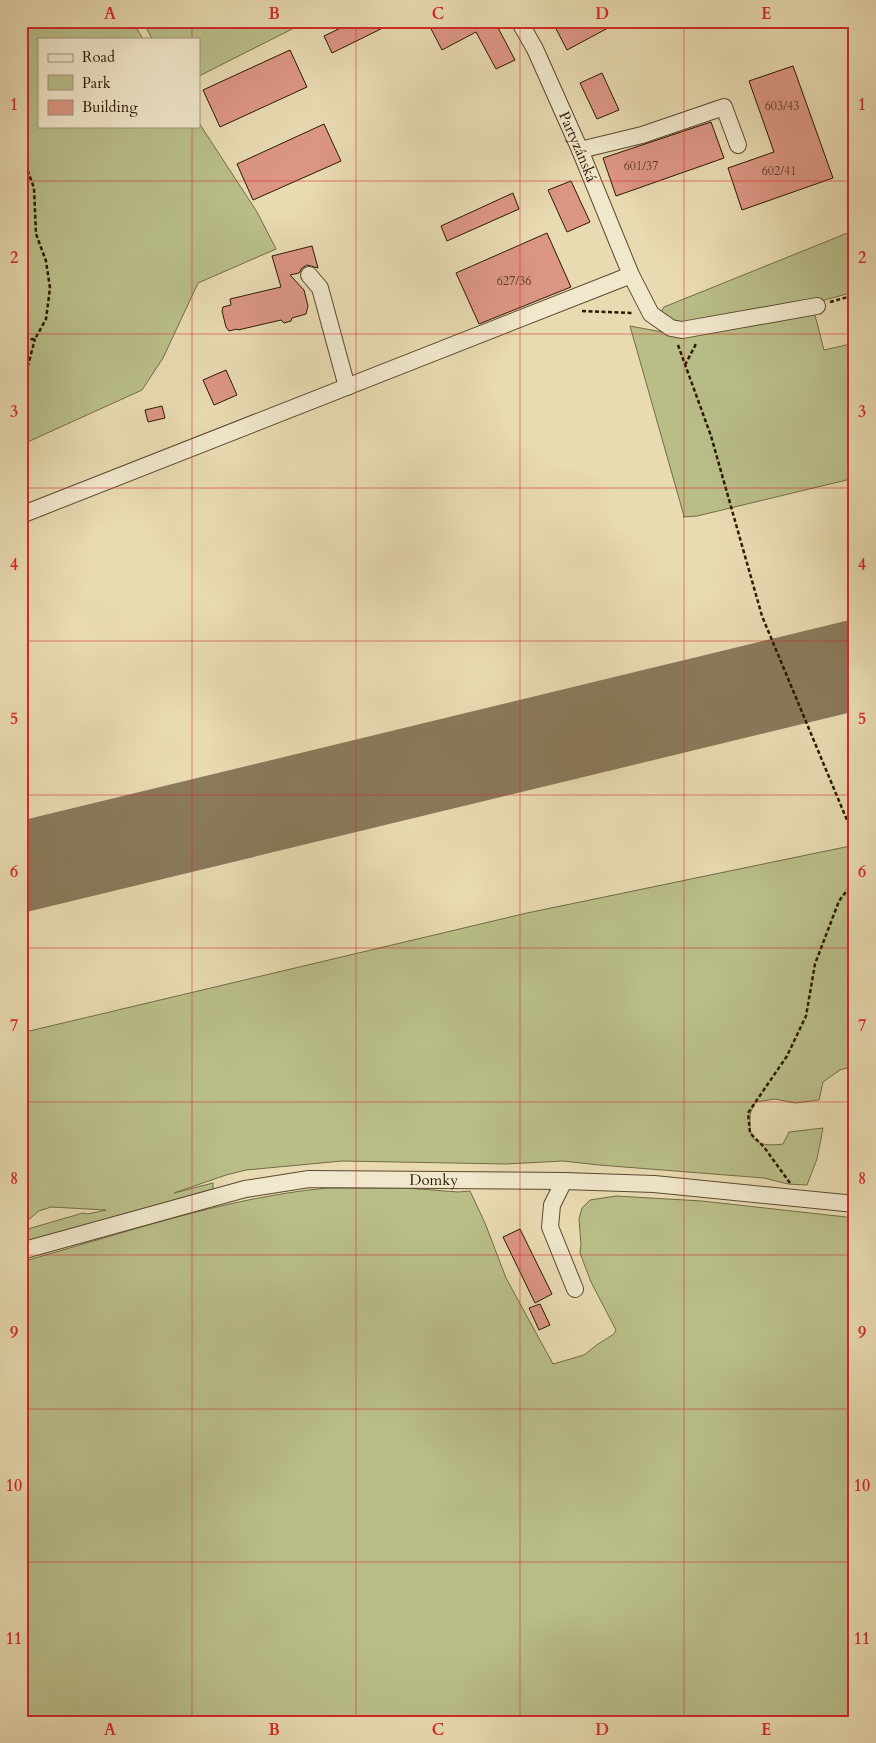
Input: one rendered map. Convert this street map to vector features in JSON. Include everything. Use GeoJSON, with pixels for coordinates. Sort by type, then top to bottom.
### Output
{"type":"FeatureCollection","features":[{"type":"Feature","properties":{"kind":"street","name":"Partyzánská"},"geometry":{"type":"LineString","coordinates":[[519,21],[535,49],[580,150],[631,275],[651,314]]}},
{"type":"Feature","properties":{"kind":"street"},"geometry":{"type":"LineString","coordinates":[[580,150],[642,134],[724,107],[738,145]]}},
{"type":"Feature","properties":{"kind":"street"},"geometry":{"type":"LineString","coordinates":[[309,275],[320,288],[347,387]]}},
{"type":"Feature","properties":{"kind":"street"},"geometry":{"type":"LineString","coordinates":[[21,515],[631,275]]}},
{"type":"Feature","properties":{"kind":"street"},"geometry":{"type":"LineString","coordinates":[[651,314],[671,328],[682,330],[817,306]]}},
{"type":"Feature","properties":{"kind":"street","name":"Domky"},"geometry":{"type":"LineString","coordinates":[[21,1251],[245,1189],[309,1179],[564,1180],[654,1184],[855,1204]]}},
{"type":"Feature","properties":{"kind":"street"},"geometry":{"type":"LineString","coordinates":[[564,1180],[552,1205],[550,1227],[575,1289]]}},
{"type":"Feature","properties":{"kind":"path"},"geometry":{"type":"LineString","coordinates":[[21,152],[34,188],[36,234],[46,261],[50,288],[46,319],[34,340],[21,392]]}},
{"type":"Feature","properties":{"kind":"path"},"geometry":{"type":"LineString","coordinates":[[817,306],[855,295]]}},
{"type":"Feature","properties":{"kind":"path"},"geometry":{"type":"LineString","coordinates":[[569,300],[580,311],[651,314]]}},
{"type":"Feature","properties":{"kind":"path"},"geometry":{"type":"LineString","coordinates":[[685,365],[696,344],[711,325]]}},
{"type":"Feature","properties":{"kind":"path"},"geometry":{"type":"LineString","coordinates":[[671,328],[711,436],[762,616],[853,831],[855,840]]}},
{"type":"Feature","properties":{"kind":"path"},"geometry":{"type":"LineString","coordinates":[[21,340],[34,340]]}},
{"type":"Feature","properties":{"kind":"path"},"geometry":{"type":"LineString","coordinates":[[796,1199],[789,1181],[764,1147],[750,1133],[748,1113],[788,1056],[806,1016],[815,964],[839,901],[855,880]]}},
{"type":"Feature","properties":{"kind":"green space"},"geometry":{"type":"Polygon","coordinates":[[[21,21],[132,21],[142,38],[38,38],[38,128],[200,128],[200,125],[257,212],[276,249],[198,283],[163,358],[142,390],[21,445],[21,21]]]}},
{"type":"Feature","properties":{"kind":"green space"},"geometry":{"type":"Polygon","coordinates":[[[143,21],[308,21],[200,75],[200,38],[152,38],[143,21]]]}},
{"type":"Feature","properties":{"kind":"green space"},"geometry":{"type":"Polygon","coordinates":[[[855,230],[854,292],[803,306],[691,325],[663,317],[662,310],[664,307],[855,230]]]}},
{"type":"Feature","properties":{"kind":"green space"},"geometry":{"type":"Polygon","coordinates":[[[815,315],[824,350],[855,343],[855,478],[697,516],[683,517],[630,326],[686,334],[815,315]]]}},
{"type":"Feature","properties":{"kind":"green space"},"geometry":{"type":"Polygon","coordinates":[[[855,845],[855,1076],[853,1071],[847,1068],[840,1070],[823,1082],[819,1100],[795,1103],[775,1099],[756,1102],[750,1114],[752,1137],[756,1141],[765,1144],[783,1144],[789,1132],[823,1128],[817,1159],[807,1185],[788,1184],[764,1178],[563,1161],[506,1164],[342,1161],[246,1170],[226,1175],[174,1193],[213,1183],[213,1189],[21,1243],[21,1231],[83,1213],[88,1214],[106,1210],[51,1207],[39,1211],[21,1226],[21,1033],[527,913],[855,845]]]}},
{"type":"Feature","properties":{"kind":"green space"},"geometry":{"type":"Polygon","coordinates":[[[327,1188],[407,1188],[458,1192],[470,1191],[485,1223],[506,1278],[553,1364],[584,1355],[614,1334],[616,1330],[591,1282],[580,1253],[579,1219],[582,1208],[590,1200],[616,1196],[702,1201],[855,1218],[855,1722],[21,1722],[21,1262],[211,1208],[288,1193],[327,1188]]]}},
{"type":"Feature","properties":{"kind":"building"},"geometry":{"type":"Polygon","coordinates":[[[355,21],[397,21],[332,53],[324,36],[355,21]]]}},
{"type":"Feature","properties":{"kind":"building"},"geometry":{"type":"Polygon","coordinates":[[[427,21],[497,21],[495,22],[515,60],[496,69],[476,32],[442,50],[427,21]]]}},
{"type":"Feature","properties":{"kind":"building"},"geometry":{"type":"Polygon","coordinates":[[[552,21],[621,21],[567,50],[552,21]]]}},
{"type":"Feature","properties":{"kind":"building"},"geometry":{"type":"Polygon","coordinates":[[[290,50],[307,87],[220,127],[203,90],[290,50]]]}},
{"type":"Feature","properties":{"kind":"building"},"geometry":{"type":"Polygon","coordinates":[[[793,66],[833,178],[742,210],[728,168],[774,152],[749,81],[793,66]]]}},
{"type":"Feature","properties":{"kind":"building"},"geometry":{"type":"Polygon","coordinates":[[[602,73],[619,110],[597,119],[580,83],[602,73]]]}},
{"type":"Feature","properties":{"kind":"building"},"geometry":{"type":"Polygon","coordinates":[[[711,122],[724,158],[616,196],[603,158],[711,122]]]}},
{"type":"Feature","properties":{"kind":"building"},"geometry":{"type":"Polygon","coordinates":[[[324,124],[341,161],[253,200],[237,164],[324,124]]]}},
{"type":"Feature","properties":{"kind":"building"},"geometry":{"type":"Polygon","coordinates":[[[571,181],[590,222],[567,232],[548,190],[571,181]]]}},
{"type":"Feature","properties":{"kind":"building"},"geometry":{"type":"Polygon","coordinates":[[[513,193],[519,209],[447,241],[441,226],[513,193]]]}},
{"type":"Feature","properties":{"kind":"building"},"geometry":{"type":"Polygon","coordinates":[[[547,233],[571,287],[479,324],[456,273],[547,233]]]}},
{"type":"Feature","properties":{"kind":"building"},"geometry":{"type":"Polygon","coordinates":[[[312,246],[318,268],[307,265],[299,273],[290,275],[304,290],[308,306],[306,314],[292,318],[291,321],[284,323],[281,320],[229,331],[226,327],[222,311],[223,307],[231,305],[230,299],[281,287],[272,256],[312,246]]]}},
{"type":"Feature","properties":{"kind":"building"},"geometry":{"type":"Polygon","coordinates":[[[226,370],[237,395],[214,405],[203,380],[226,370]]]}},
{"type":"Feature","properties":{"kind":"building"},"geometry":{"type":"Polygon","coordinates":[[[162,406],[165,418],[148,422],[145,410],[162,406]]]}},
{"type":"Feature","properties":{"kind":"building"},"geometry":{"type":"Polygon","coordinates":[[[520,1229],[552,1294],[535,1303],[503,1237],[520,1229]]]}},
{"type":"Feature","properties":{"kind":"building"},"geometry":{"type":"Polygon","coordinates":[[[540,1304],[550,1325],[539,1330],[529,1308],[540,1304]]]}},
{"type":"Feature","properties":{"kind":"runway"},"geometry":{"type":"LineString","coordinates":[[21,867],[855,665]]}}]}
